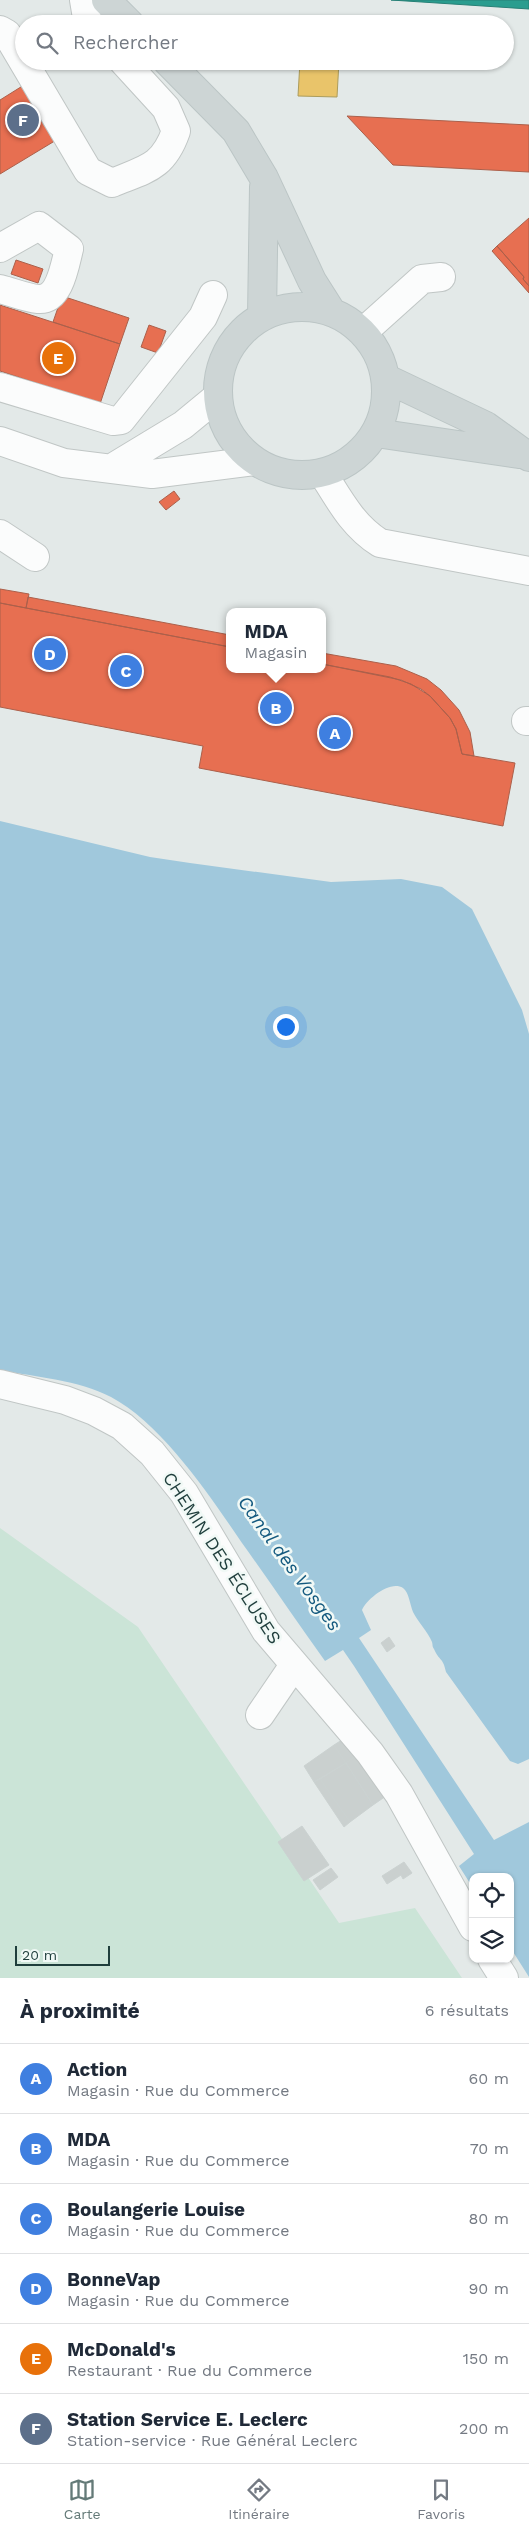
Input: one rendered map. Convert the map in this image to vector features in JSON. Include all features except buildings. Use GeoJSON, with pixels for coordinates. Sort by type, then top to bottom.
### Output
{"type":"FeatureCollection","features":[{"type":"Feature","properties":{"kind":"main road"},"geometry":{"type":"LineString","coordinates":[[106,0],[121,15]]}},
{"type":"Feature","properties":{"kind":"main road"},"geometry":{"type":"LineString","coordinates":[[176,70],[236,131],[264,178],[312,281],[331,311]]}},
{"type":"Feature","properties":{"kind":"main road"},"geometry":{"type":"LineString","coordinates":[[262,316],[264,178]]}},
{"type":"Feature","properties":{"kind":"main road"},"geometry":{"type":"LineString","coordinates":[[308,306],[331,311],[348,320],[363,332],[378,353],[385,378],[385,406],[376,432],[358,454],[323,474],[280,473],[254,461],[236,444],[223,422],[217,397],[219,372],[228,350],[243,330],[262,316],[284,308],[308,306]]}},
{"type":"Feature","properties":{"kind":"main road"},"geometry":{"type":"LineString","coordinates":[[385,378],[486,426],[529,456]]}},
{"type":"Feature","properties":{"kind":"main road"},"geometry":{"type":"LineString","coordinates":[[376,432],[529,456]]}},
{"type":"Feature","properties":{"kind":"street"},"geometry":{"type":"LineString","coordinates":[[84,0],[86,15]]}},
{"type":"Feature","properties":{"kind":"street"},"geometry":{"type":"LineString","coordinates":[[0,30],[7,34],[15,48]]}},
{"type":"Feature","properties":{"kind":"street"},"geometry":{"type":"LineString","coordinates":[[28,70],[88,171],[112,183],[157,164],[170,147],[176,130],[166,108],[130,70]]}},
{"type":"Feature","properties":{"kind":"street"},"geometry":{"type":"LineString","coordinates":[[0,248],[39,226],[69,249],[57,288],[46,298],[39,299],[0,289]]}},
{"type":"Feature","properties":{"kind":"street"},"geometry":{"type":"LineString","coordinates":[[363,332],[422,279],[441,277]]}},
{"type":"Feature","properties":{"kind":"street"},"geometry":{"type":"LineString","coordinates":[[0,386],[113,421],[121,420],[203,317],[214,295]]}},
{"type":"Feature","properties":{"kind":"street"},"geometry":{"type":"LineString","coordinates":[[112,468],[183,425],[217,397]]}},
{"type":"Feature","properties":{"kind":"street"},"geometry":{"type":"LineString","coordinates":[[0,441],[64,463],[152,474],[254,461]]}},
{"type":"Feature","properties":{"kind":"street"},"geometry":{"type":"LineString","coordinates":[[323,474],[352,520],[366,534],[380,543],[529,572]]}},
{"type":"Feature","properties":{"kind":"street"},"geometry":{"type":"LineString","coordinates":[[0,534],[35,557]]}},
{"type":"Feature","properties":{"kind":"street","name":"CHEMIN DES ÉCLUSES"},"geometry":{"type":"LineString","coordinates":[[0,1384],[65,1400],[94,1411],[122,1426],[152,1453],[184,1493],[266,1631],[370,1754],[399,1794],[469,1920]]}},
{"type":"Feature","properties":{"kind":"street"},"geometry":{"type":"LineString","coordinates":[[260,1715],[294,1665]]}},
{"type":"Feature","properties":{"kind":"street"},"geometry":{"type":"LineString","coordinates":[[495,1963],[504,1978]]}},
{"type":"Feature","properties":{"kind":"green space"},"geometry":{"type":"Polygon","coordinates":[[[0,1528],[138,1627],[339,1923],[415,1908],[462,1978],[0,1978],[0,1528]]]}},
{"type":"Feature","properties":{"kind":"water","name":"Canal des Vosges"},"geometry":{"type":"Polygon","coordinates":[[[0,821],[150,857],[190,863],[331,882],[401,879],[442,887],[472,909],[522,1010],[529,1034],[529,1759],[518,1764],[510,1761],[446,1672],[444,1664],[433,1647],[430,1638],[413,1612],[408,1596],[403,1588],[398,1586],[386,1589],[369,1601],[362,1610],[371,1630],[359,1638],[494,1840],[529,1822],[529,1977],[514,1953],[514,1873],[469,1873],[469,1882],[459,1866],[474,1854],[354,1666],[343,1650],[325,1661],[184,1462],[148,1425],[130,1409],[111,1397],[98,1391],[57,1380],[0,1370],[0,821]]]}},
{"type":"Feature","properties":{"kind":"place","name":"Station Service E. Leclerc"},"geometry":{"type":"Point","coordinates":[23,120]}},
{"type":"Feature","properties":{"kind":"place","name":"McDonald's"},"geometry":{"type":"Point","coordinates":[58,358]}},
{"type":"Feature","properties":{"kind":"place","name":"BonneVap"},"geometry":{"type":"Point","coordinates":[50,654]}},
{"type":"Feature","properties":{"kind":"place","name":"Boulangerie Louise"},"geometry":{"type":"Point","coordinates":[126,671]}},
{"type":"Feature","properties":{"kind":"place","name":"MDA"},"geometry":{"type":"Point","coordinates":[276,708]}},
{"type":"Feature","properties":{"kind":"place","name":"Action"},"geometry":{"type":"Point","coordinates":[335,733]}}]}
